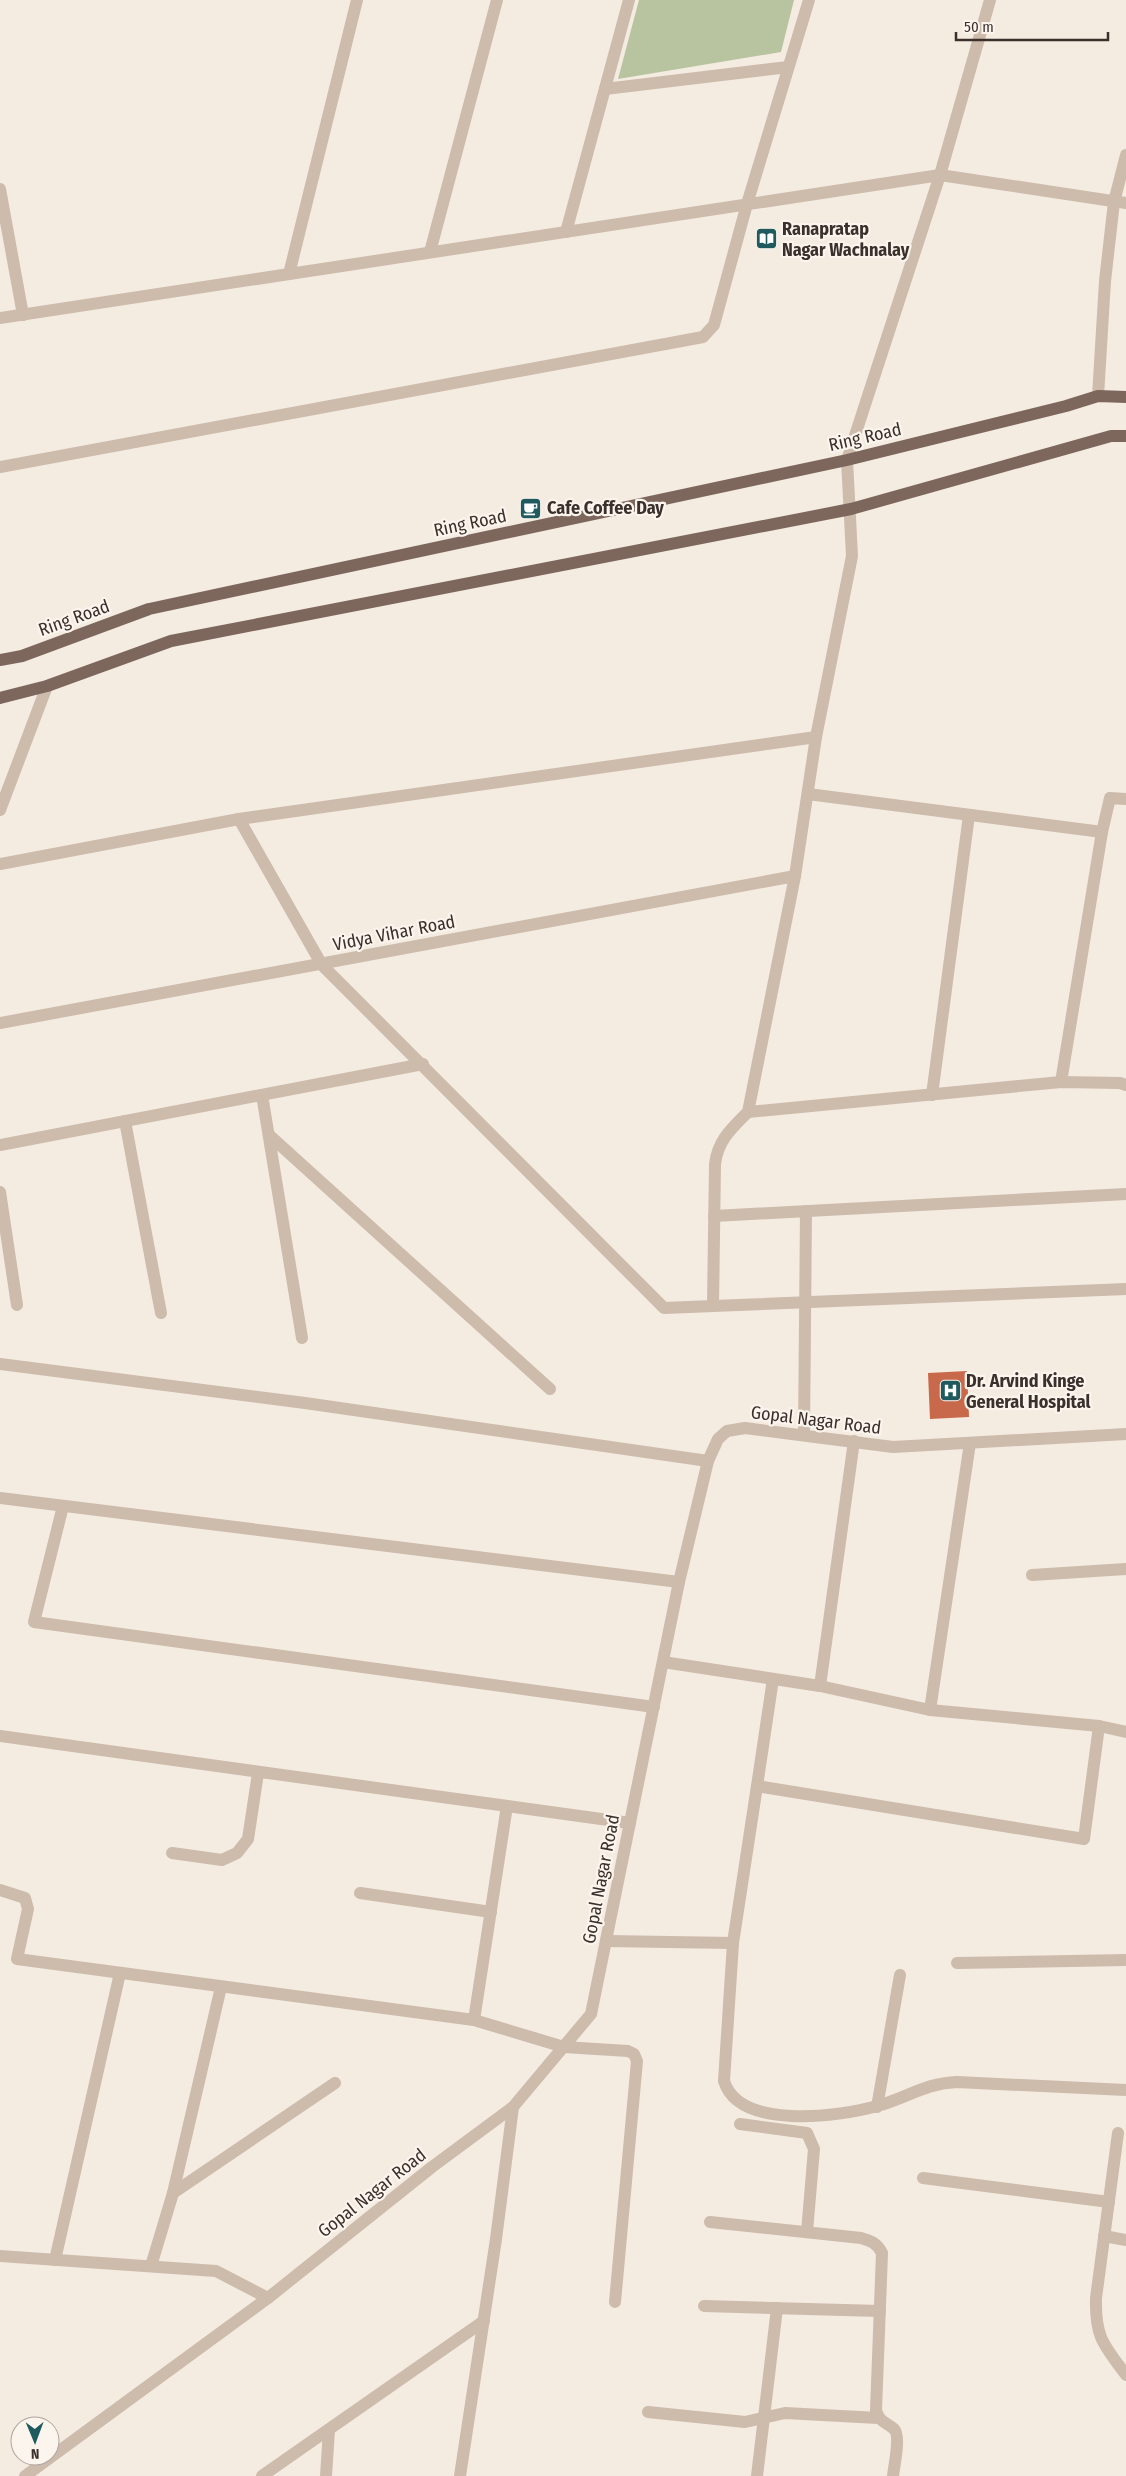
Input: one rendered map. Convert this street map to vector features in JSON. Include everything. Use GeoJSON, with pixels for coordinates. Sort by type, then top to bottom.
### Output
{"type":"FeatureCollection","features":[{"type":"Feature","properties":{"kind":"main road","name":"Ring Road"},"geometry":{"type":"LineString","coordinates":[[0,660],[22,656],[149,609],[847,460],[1066,406],[1098,396],[1126,397]]}},
{"type":"Feature","properties":{"kind":"main road"},"geometry":{"type":"LineString","coordinates":[[0,698],[47,686],[171,640],[851,508],[1112,436],[1126,436]]}},
{"type":"Feature","properties":{"kind":"street"},"geometry":{"type":"LineString","coordinates":[[289,274],[357,0]]}},
{"type":"Feature","properties":{"kind":"street"},"geometry":{"type":"LineString","coordinates":[[430,252],[497,0]]}},
{"type":"Feature","properties":{"kind":"street"},"geometry":{"type":"LineString","coordinates":[[566,232],[629,0]]}},
{"type":"Feature","properties":{"kind":"street"},"geometry":{"type":"LineString","coordinates":[[0,467],[703,337],[714,325],[747,204],[809,0]]}},
{"type":"Feature","properties":{"kind":"street"},"geometry":{"type":"LineString","coordinates":[[713,1306],[714,1164],[717,1150],[727,1133],[748,1112],[795,876],[816,737],[852,556],[847,460],[940,175],[990,0]]}},
{"type":"Feature","properties":{"kind":"street"},"geometry":{"type":"LineString","coordinates":[[605,89],[788,67]]}},
{"type":"Feature","properties":{"kind":"street"},"geometry":{"type":"LineString","coordinates":[[1098,396],[1105,281],[1120,202],[1126,155]]}},
{"type":"Feature","properties":{"kind":"street"},"geometry":{"type":"LineString","coordinates":[[0,318],[940,175],[1120,202]]}},
{"type":"Feature","properties":{"kind":"street"},"geometry":{"type":"LineString","coordinates":[[0,189],[23,315]]}},
{"type":"Feature","properties":{"kind":"street"},"geometry":{"type":"LineString","coordinates":[[0,810],[47,686]]}},
{"type":"Feature","properties":{"kind":"street"},"geometry":{"type":"LineString","coordinates":[[0,864],[239,819],[816,737]]}},
{"type":"Feature","properties":{"kind":"street"},"geometry":{"type":"LineString","coordinates":[[808,794],[1102,832]]}},
{"type":"Feature","properties":{"kind":"street"},"geometry":{"type":"LineString","coordinates":[[1062,1082],[1102,832],[1110,798],[1126,799]]}},
{"type":"Feature","properties":{"kind":"street"},"geometry":{"type":"LineString","coordinates":[[932,1095],[969,815]]}},
{"type":"Feature","properties":{"kind":"street"},"geometry":{"type":"LineString","coordinates":[[239,819],[322,965],[423,1064],[664,1308],[1126,1289]]}},
{"type":"Feature","properties":{"kind":"street","name":"Vidya Vihar Road"},"geometry":{"type":"LineString","coordinates":[[0,1024],[795,876]]}},
{"type":"Feature","properties":{"kind":"street"},"geometry":{"type":"LineString","coordinates":[[0,1145],[423,1064]]}},
{"type":"Feature","properties":{"kind":"street"},"geometry":{"type":"LineString","coordinates":[[748,1112],[1062,1082],[1120,1083],[1126,1085]]}},
{"type":"Feature","properties":{"kind":"street"},"geometry":{"type":"LineString","coordinates":[[262,1095],[302,1338]]}},
{"type":"Feature","properties":{"kind":"street"},"geometry":{"type":"LineString","coordinates":[[125,1121],[161,1313]]}},
{"type":"Feature","properties":{"kind":"street"},"geometry":{"type":"LineString","coordinates":[[269,1135],[550,1389]]}},
{"type":"Feature","properties":{"kind":"street"},"geometry":{"type":"LineString","coordinates":[[0,1192],[17,1305]]}},
{"type":"Feature","properties":{"kind":"street"},"geometry":{"type":"LineString","coordinates":[[714,1216],[1126,1194]]}},
{"type":"Feature","properties":{"kind":"street"},"geometry":{"type":"LineString","coordinates":[[804,1435],[806,1211]]}},
{"type":"Feature","properties":{"kind":"street"},"geometry":{"type":"LineString","coordinates":[[0,1364],[305,1403],[708,1460]]}},
{"type":"Feature","properties":{"kind":"street","name":"Gopal Nagar Road"},"geometry":{"type":"LineString","coordinates":[[25,2476],[268,2298],[432,2168],[513,2107],[591,2014],[679,1582],[708,1460],[718,1439],[727,1431],[745,1428],[893,1446],[1126,1434]]}},
{"type":"Feature","properties":{"kind":"street"},"geometry":{"type":"LineString","coordinates":[[820,1686],[854,1442]]}},
{"type":"Feature","properties":{"kind":"street"},"geometry":{"type":"LineString","coordinates":[[930,1710],[970,1442]]}},
{"type":"Feature","properties":{"kind":"street"},"geometry":{"type":"LineString","coordinates":[[0,1498],[679,1582]]}},
{"type":"Feature","properties":{"kind":"street"},"geometry":{"type":"LineString","coordinates":[[63,1506],[34,1622],[654,1707]]}},
{"type":"Feature","properties":{"kind":"street"},"geometry":{"type":"LineString","coordinates":[[1032,1575],[1126,1569]]}},
{"type":"Feature","properties":{"kind":"street"},"geometry":{"type":"LineString","coordinates":[[663,1662],[820,1686],[930,1710],[1099,1726],[1126,1732]]}},
{"type":"Feature","properties":{"kind":"street"},"geometry":{"type":"LineString","coordinates":[[773,1678],[733,1943],[724,2081],[727,2091],[733,2099],[751,2109],[778,2115],[834,2115],[877,2106],[936,2083],[957,2082],[1126,2090]]}},
{"type":"Feature","properties":{"kind":"street"},"geometry":{"type":"LineString","coordinates":[[757,1786],[1084,1839],[1099,1726]]}},
{"type":"Feature","properties":{"kind":"street"},"geometry":{"type":"LineString","coordinates":[[0,1736],[630,1823]]}},
{"type":"Feature","properties":{"kind":"street"},"geometry":{"type":"LineString","coordinates":[[172,1853],[222,1860],[237,1854],[248,1839],[258,1773]]}},
{"type":"Feature","properties":{"kind":"street"},"geometry":{"type":"LineString","coordinates":[[474,2020],[507,1806]]}},
{"type":"Feature","properties":{"kind":"street"},"geometry":{"type":"LineString","coordinates":[[0,1890],[25,1898],[28,1909],[18,1959],[474,2020],[564,2047],[628,2051],[634,2054],[637,2061],[615,2302]]}},
{"type":"Feature","properties":{"kind":"street"},"geometry":{"type":"LineString","coordinates":[[360,1893],[491,1912]]}},
{"type":"Feature","properties":{"kind":"street"},"geometry":{"type":"LineString","coordinates":[[606,1941],[733,1943]]}},
{"type":"Feature","properties":{"kind":"street"},"geometry":{"type":"LineString","coordinates":[[956,1963],[1126,1960]]}},
{"type":"Feature","properties":{"kind":"street"},"geometry":{"type":"LineString","coordinates":[[55,2260],[120,1973]]}},
{"type":"Feature","properties":{"kind":"street"},"geometry":{"type":"LineString","coordinates":[[877,2106],[900,1975]]}},
{"type":"Feature","properties":{"kind":"street"},"geometry":{"type":"LineString","coordinates":[[151,2266],[172,2193],[221,1987]]}},
{"type":"Feature","properties":{"kind":"street"},"geometry":{"type":"LineString","coordinates":[[172,2193],[335,2083]]}},
{"type":"Feature","properties":{"kind":"street"},"geometry":{"type":"LineString","coordinates":[[460,2476],[484,2321],[513,2107]]}},
{"type":"Feature","properties":{"kind":"street"},"geometry":{"type":"LineString","coordinates":[[740,2124],[807,2133],[814,2149],[807,2232]]}},
{"type":"Feature","properties":{"kind":"street"},"geometry":{"type":"LineString","coordinates":[[1118,2133],[1096,2298],[1096,2324],[1103,2344],[1126,2375]]}},
{"type":"Feature","properties":{"kind":"street"},"geometry":{"type":"LineString","coordinates":[[923,2178],[1108,2202]]}},
{"type":"Feature","properties":{"kind":"street"},"geometry":{"type":"LineString","coordinates":[[710,2222],[861,2238],[872,2241],[879,2246],[882,2253],[876,2405],[878,2418],[883,2424],[893,2428],[898,2436],[893,2476]]}},
{"type":"Feature","properties":{"kind":"street"},"geometry":{"type":"LineString","coordinates":[[1104,2236],[1126,2240]]}},
{"type":"Feature","properties":{"kind":"street"},"geometry":{"type":"LineString","coordinates":[[0,2256],[216,2270],[268,2298]]}},
{"type":"Feature","properties":{"kind":"street"},"geometry":{"type":"LineString","coordinates":[[704,2306],[880,2312]]}},
{"type":"Feature","properties":{"kind":"street"},"geometry":{"type":"LineString","coordinates":[[757,2476],[777,2308]]}},
{"type":"Feature","properties":{"kind":"street"},"geometry":{"type":"LineString","coordinates":[[262,2476],[484,2321]]}},
{"type":"Feature","properties":{"kind":"street"},"geometry":{"type":"LineString","coordinates":[[648,2412],[745,2422],[785,2413],[878,2418]]}},
{"type":"Feature","properties":{"kind":"street"},"geometry":{"type":"LineString","coordinates":[[326,2476],[329,2430]]}},
{"type":"Feature","properties":{"kind":"green space"},"geometry":{"type":"Polygon","coordinates":[[[639,0],[794,0],[781,52],[618,79],[639,0]]]}},
{"type":"Feature","properties":{"kind":"building"},"geometry":{"type":"Polygon","coordinates":[[[967,1371],[969,1417],[930,1419],[928,1373],[967,1371]]]}},
{"type":"Feature","properties":{"kind":"place","name":"Ranapratap Nagar Wachnalay"},"geometry":{"type":"Point","coordinates":[766,239]}},
{"type":"Feature","properties":{"kind":"place","name":"Cafe Coffee Day"},"geometry":{"type":"Point","coordinates":[531,508]}},
{"type":"Feature","properties":{"kind":"place","name":"Dr. Arvind Kinge General Hospital"},"geometry":{"type":"Point","coordinates":[950,1391]}}]}
